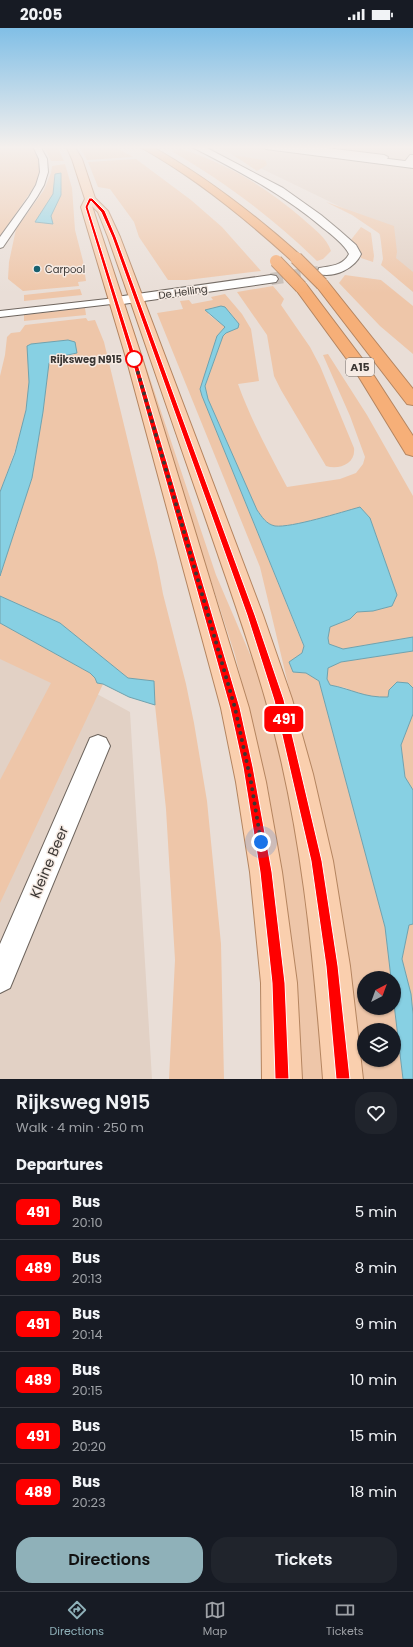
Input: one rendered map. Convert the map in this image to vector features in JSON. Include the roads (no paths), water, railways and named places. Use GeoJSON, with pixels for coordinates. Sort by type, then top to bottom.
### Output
{"type":"FeatureCollection","features":[{"type":"Feature","properties":{"kind":"highway","name":"A15"},"geometry":{"type":"LineString","coordinates":[[202,195],[209,200]]}},
{"type":"Feature","properties":{"kind":"highway","name":"A15"},"geometry":{"type":"LineString","coordinates":[[221,195],[240,209],[296,258],[322,274],[370,343],[413,400]]}},
{"type":"Feature","properties":{"kind":"highway","name":"A15"},"geometry":{"type":"LineString","coordinates":[[273,258],[301,287],[361,368],[413,450]]}},
{"type":"Feature","properties":{"kind":"main road"},"geometry":{"type":"LineString","coordinates":[[88,195],[86,207],[125,296],[251,615],[279,700],[316,861],[332,966],[343,1079]]}},
{"type":"Feature","properties":{"kind":"main road"},"geometry":{"type":"LineString","coordinates":[[90,195],[105,214],[125,296],[235,708],[251,782],[266,872],[278,983],[282,1079]]}},
{"type":"Feature","properties":{"kind":"street"},"geometry":{"type":"LineString","coordinates":[[0,245],[8,230],[34,195]]}},
{"type":"Feature","properties":{"kind":"street"},"geometry":{"type":"LineString","coordinates":[[275,195],[330,237],[340,247],[340,257],[322,274]]}},
{"type":"Feature","properties":{"kind":"street"},"geometry":{"type":"LineString","coordinates":[[285,195],[311,213],[352,248],[355,254],[354,259],[348,264],[322,274]]}},
{"type":"Feature","properties":{"kind":"street","name":"De Helling"},"geometry":{"type":"LineString","coordinates":[[0,314],[269,277]]}},
{"type":"Feature","properties":{"kind":"street","name":"De Helling"},"geometry":{"type":"LineString","coordinates":[[0,304],[125,296]]}},
{"type":"Feature","properties":{"kind":"street","name":"Kleine Beer"},"geometry":{"type":"LineString","coordinates":[[0,978],[98,746]]}},
{"type":"Feature","properties":{"kind":"water"},"geometry":{"type":"Polygon","coordinates":[[[52,195],[61,195],[51,216],[53,224],[35,222],[52,195]]]}},
{"type":"Feature","properties":{"kind":"water"},"geometry":{"type":"Polygon","coordinates":[[[221,306],[225,307],[239,324],[238,328],[226,333],[223,336],[205,386],[208,399],[257,510],[264,520],[275,526],[292,525],[360,507],[370,518],[397,595],[392,606],[373,611],[357,612],[350,619],[330,627],[328,638],[329,644],[343,649],[413,637],[413,651],[341,662],[328,668],[327,679],[330,685],[365,695],[380,697],[388,697],[389,690],[397,682],[408,683],[413,688],[413,714],[401,745],[405,777],[413,790],[413,924],[409,925],[402,959],[411,994],[413,1014],[413,1079],[403,1079],[401,1062],[401,1023],[396,1023],[395,1015],[401,1015],[401,971],[390,971],[385,927],[319,681],[306,673],[293,672],[289,662],[302,653],[304,646],[200,389],[217,336],[225,327],[205,310],[221,306]]]}},
{"type":"Feature","properties":{"kind":"water"},"geometry":{"type":"Polygon","coordinates":[[[68,340],[75,342],[77,353],[58,357],[49,363],[43,412],[32,478],[0,576],[0,492],[15,453],[26,410],[29,382],[27,346],[31,344],[68,340]]]}},
{"type":"Feature","properties":{"kind":"water"},"geometry":{"type":"Polygon","coordinates":[[[0,596],[60,623],[128,678],[154,681],[155,705],[129,697],[103,684],[97,683],[95,678],[90,673],[0,623],[0,596]]]}},
{"type":"Feature","properties":{"kind":"tunnel"},"geometry":{"type":"LineString","coordinates":[[271,279],[324,271]]}},
{"type":"Feature","properties":{"kind":"place","name":"Carpool"},"geometry":{"type":"Point","coordinates":[37,269]}},
{"type":"Feature","properties":{"kind":"place","name":"Rijksweg N915"},"geometry":{"type":"Point","coordinates":[134,359]}}]}
